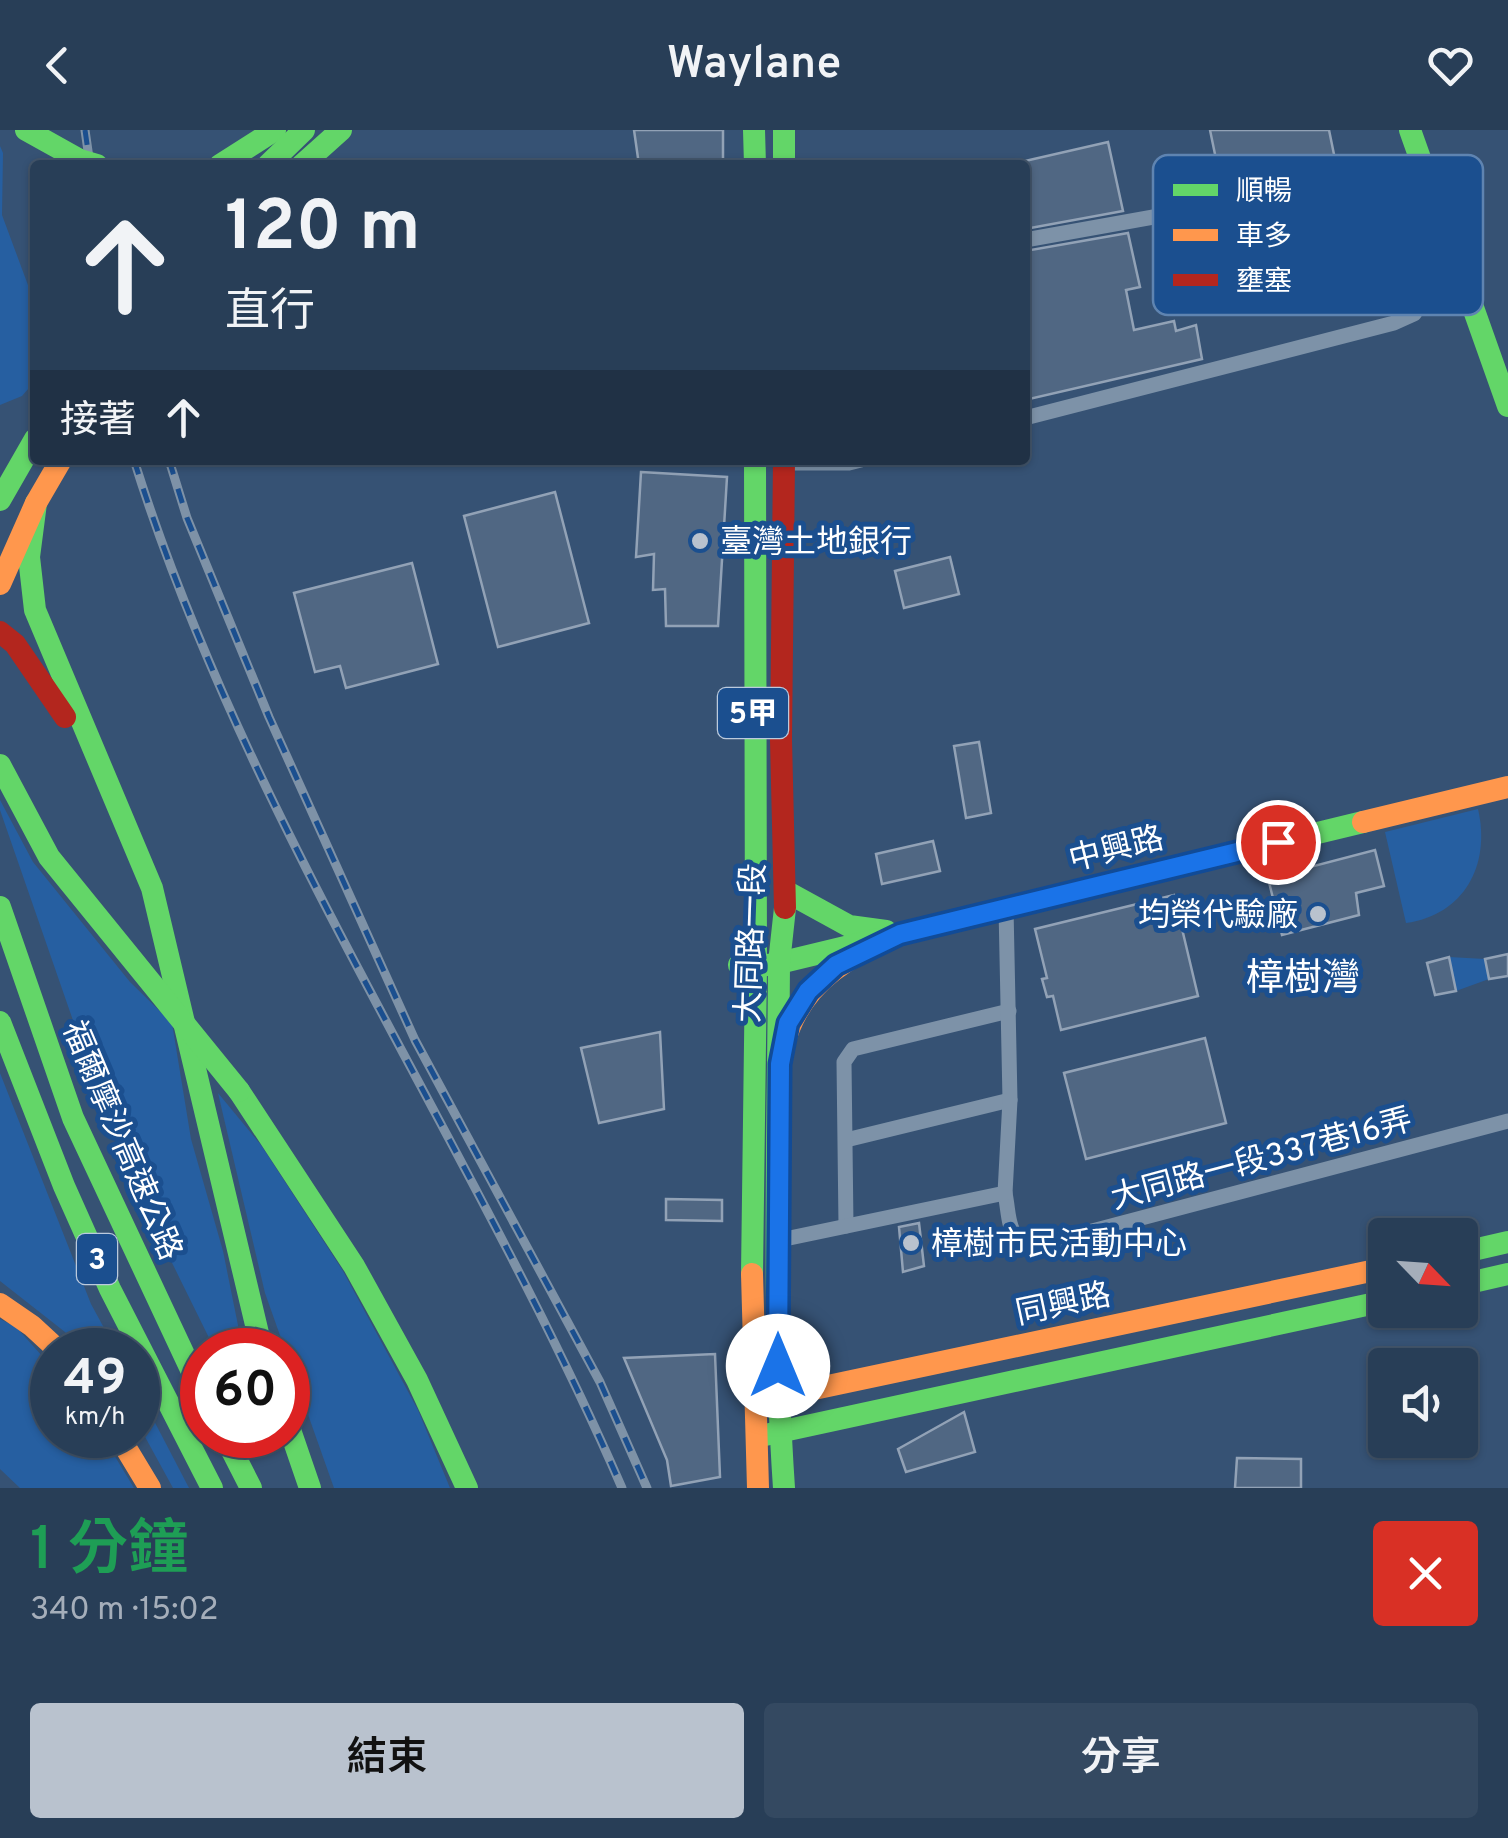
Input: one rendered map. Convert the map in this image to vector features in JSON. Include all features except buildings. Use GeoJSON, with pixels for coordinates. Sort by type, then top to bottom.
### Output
{"type":"FeatureCollection","features":[{"type":"Feature","properties":{"kind":"main road"},"geometry":{"type":"LineString","coordinates":[[26,130],[80,160]]}},
{"type":"Feature","properties":{"kind":"main road"},"geometry":{"type":"LineString","coordinates":[[228,160],[275,130]]}},
{"type":"Feature","properties":{"kind":"main road"},"geometry":{"type":"LineString","coordinates":[[273,160],[304,130]]}},
{"type":"Feature","properties":{"kind":"main road"},"geometry":{"type":"LineString","coordinates":[[307,160],[340,130]]}},
{"type":"Feature","properties":{"kind":"main road"},"geometry":{"type":"LineString","coordinates":[[754,130],[755,160]]}},
{"type":"Feature","properties":{"kind":"main road"},"geometry":{"type":"LineString","coordinates":[[784,130],[784,160]]}},
{"type":"Feature","properties":{"kind":"main road"},"geometry":{"type":"LineString","coordinates":[[1410,130],[1419,155]]}},
{"type":"Feature","properties":{"kind":"main road"},"geometry":{"type":"LineString","coordinates":[[1476,315],[1508,406]]}},
{"type":"Feature","properties":{"kind":"main road"},"geometry":{"type":"LineString","coordinates":[[0,500],[30,449]]}},
{"type":"Feature","properties":{"kind":"main road"},"geometry":{"type":"LineString","coordinates":[[0,584],[58,465]]}},
{"type":"Feature","properties":{"kind":"main road","name":"大同路一段"},"geometry":{"type":"LineString","coordinates":[[755,465],[758,965],[752,1274],[766,1399],[782,1432],[784,1488]]}},
{"type":"Feature","properties":{"kind":"main road","name":"大同路一段"},"geometry":{"type":"LineString","coordinates":[[758,1488],[756,1436],[766,1399],[780,1240],[780,1064],[758,965],[787,892],[782,740],[784,465]]}},
{"type":"Feature","properties":{"kind":"main road"},"geometry":{"type":"LineString","coordinates":[[36,504],[29,557],[35,610],[152,888],[256,1328]]}},
{"type":"Feature","properties":{"kind":"main road"},"geometry":{"type":"LineString","coordinates":[[0,632],[24,657],[103,778]]}},
{"type":"Feature","properties":{"kind":"main road"},"geometry":{"type":"LineString","coordinates":[[754,741],[782,740]]}},
{"type":"Feature","properties":{"kind":"main road"},"geometry":{"type":"LineString","coordinates":[[0,766],[50,858],[239,1092],[354,1266],[418,1380],[467,1488]]}},
{"type":"Feature","properties":{"kind":"main road","name":"中興路"},"geometry":{"type":"LineString","coordinates":[[758,965],[1508,786]]}},
{"type":"Feature","properties":{"kind":"main road"},"geometry":{"type":"LineString","coordinates":[[787,892],[849,926],[900,934]]}},
{"type":"Feature","properties":{"kind":"main road","name":"福爾摩沙高速公路"},"geometry":{"type":"LineString","coordinates":[[0,907],[74,1118],[180,1348]]}},
{"type":"Feature","properties":{"kind":"main road"},"geometry":{"type":"LineString","coordinates":[[780,1064],[788,1023],[808,991],[836,965],[900,934]]}},
{"type":"Feature","properties":{"kind":"main road","name":"福爾摩沙高速公路"},"geometry":{"type":"LineString","coordinates":[[0,1022],[64,1186],[110,1289],[212,1488]]}},
{"type":"Feature","properties":{"kind":"main road"},"geometry":{"type":"LineString","coordinates":[[1478,1249],[1508,1242]]}},
{"type":"Feature","properties":{"kind":"main road","name":"同興路"},"geometry":{"type":"LineString","coordinates":[[766,1399],[1368,1272]]}},
{"type":"Feature","properties":{"kind":"main road"},"geometry":{"type":"LineString","coordinates":[[1478,1280],[1508,1274]]}},
{"type":"Feature","properties":{"kind":"main road"},"geometry":{"type":"LineString","coordinates":[[0,1304],[34,1328]]}},
{"type":"Feature","properties":{"kind":"main road","name":"同興路"},"geometry":{"type":"LineString","coordinates":[[756,1436],[1368,1305]]}},
{"type":"Feature","properties":{"kind":"main road"},"geometry":{"type":"LineString","coordinates":[[132,1458],[150,1488]]}},
{"type":"Feature","properties":{"kind":"main road"},"geometry":{"type":"LineString","coordinates":[[236,1458],[251,1488]]}},
{"type":"Feature","properties":{"kind":"main road"},"geometry":{"type":"LineString","coordinates":[[300,1458],[310,1488]]}},
{"type":"Feature","properties":{"kind":"street"},"geometry":{"type":"LineString","coordinates":[[1030,239],[1153,217]]}},
{"type":"Feature","properties":{"kind":"street"},"geometry":{"type":"LineString","coordinates":[[1030,417],[1394,323],[1412,315]]}},
{"type":"Feature","properties":{"kind":"street"},"geometry":{"type":"LineString","coordinates":[[780,1240],[1005,1193],[1010,1100],[1006,908]]}},
{"type":"Feature","properties":{"kind":"street"},"geometry":{"type":"LineString","coordinates":[[846,1226],[844,1062],[853,1049],[1009,1011]]}},
{"type":"Feature","properties":{"kind":"street"},"geometry":{"type":"LineString","coordinates":[[846,1140],[1010,1100]]}},
{"type":"Feature","properties":{"kind":"street","name":"大同路一段337巷16弄"},"geometry":{"type":"LineString","coordinates":[[1005,1193],[1014,1234],[1024,1243],[1042,1244],[1508,1121]]}},
{"type":"Feature","properties":{"kind":"shaded area"},"geometry":{"type":"Polygon","coordinates":[[[0,146],[2,215],[30,291],[30,387],[22,396],[0,405],[0,146]]]}},
{"type":"Feature","properties":{"kind":"shaded area"},"geometry":{"type":"Polygon","coordinates":[[[0,800],[33,862],[130,982],[172,1023],[191,1139],[223,1251],[239,1328],[204,1328],[143,1204],[102,1104],[0,810],[0,800]]]}},
{"type":"Feature","properties":{"kind":"shaded area"},"geometry":{"type":"Polygon","coordinates":[[[1478,809],[1480,849],[1469,884],[1444,910],[1406,923],[1385,832],[1478,809]]]}},
{"type":"Feature","properties":{"kind":"shaded area"},"geometry":{"type":"Polygon","coordinates":[[[1449,957],[1485,959],[1489,979],[1456,991],[1449,957]]]}},
{"type":"Feature","properties":{"kind":"shaded area"},"geometry":{"type":"Polygon","coordinates":[[[0,1073],[91,1304],[104,1328],[60,1328],[0,1281],[0,1073]]]}},
{"type":"Feature","properties":{"kind":"shaded area"},"geometry":{"type":"Polygon","coordinates":[[[218,1093],[261,1145],[343,1271],[418,1410],[450,1488],[334,1488],[310,1420],[310,1328],[277,1328],[265,1293],[218,1093]]]}},
{"type":"Feature","properties":{"kind":"shaded area"},"geometry":{"type":"Polygon","coordinates":[[[0,1319],[16,1327],[30,1343],[30,1458],[116,1458],[134,1488],[20,1488],[0,1469],[0,1319]]]}},
{"type":"Feature","properties":{"kind":"shaded area"},"geometry":{"type":"Polygon","coordinates":[[[160,1432],[189,1488],[173,1488],[157,1458],[160,1458],[160,1432]]]}},
{"type":"Feature","properties":{"kind":"railway"},"geometry":{"type":"LineString","coordinates":[[85,130],[89,160]]}},
{"type":"Feature","properties":{"kind":"railway"},"geometry":{"type":"LineString","coordinates":[[136,465],[182,594],[237,725],[364,980],[498,1232],[622,1488]]}},
{"type":"Feature","properties":{"kind":"railway"},"geometry":{"type":"LineString","coordinates":[[171,465],[187,518],[269,717],[415,1040],[600,1382],[647,1488]]}},
{"type":"Feature","properties":{"kind":"traffic: fast"},"geometry":{"type":"LineString","coordinates":[[26,130],[80,160]]}},
{"type":"Feature","properties":{"kind":"traffic: fast"},"geometry":{"type":"LineString","coordinates":[[228,160],[275,130]]}},
{"type":"Feature","properties":{"kind":"traffic: fast"},"geometry":{"type":"LineString","coordinates":[[273,160],[304,130]]}},
{"type":"Feature","properties":{"kind":"traffic: fast"},"geometry":{"type":"LineString","coordinates":[[308,160],[341,130]]}},
{"type":"Feature","properties":{"kind":"traffic: fast"},"geometry":{"type":"LineString","coordinates":[[754,130],[755,160]]}},
{"type":"Feature","properties":{"kind":"traffic: fast"},"geometry":{"type":"LineString","coordinates":[[784,130],[784,160]]}},
{"type":"Feature","properties":{"kind":"traffic: fast"},"geometry":{"type":"LineString","coordinates":[[1410,130],[1419,155]]}},
{"type":"Feature","properties":{"kind":"traffic: fast"},"geometry":{"type":"LineString","coordinates":[[1476,315],[1508,406]]}},
{"type":"Feature","properties":{"kind":"traffic: fast"},"geometry":{"type":"LineString","coordinates":[[0,500],[30,448]]}},
{"type":"Feature","properties":{"kind":"traffic: fast"},"geometry":{"type":"LineString","coordinates":[[752,1274],[755,465]]}},
{"type":"Feature","properties":{"kind":"traffic: fast"},"geometry":{"type":"LineString","coordinates":[[36,503],[29,557],[35,610],[152,888],[257,1328]]}},
{"type":"Feature","properties":{"kind":"traffic: fast"},"geometry":{"type":"LineString","coordinates":[[0,765],[49,857],[239,1091]]}},
{"type":"Feature","properties":{"kind":"traffic: fast"},"geometry":{"type":"LineString","coordinates":[[739,965],[779,963],[1363,822]]}},
{"type":"Feature","properties":{"kind":"traffic: fast"},"geometry":{"type":"LineString","coordinates":[[787,892],[849,926],[886,931]]}},
{"type":"Feature","properties":{"kind":"traffic: fast"},"geometry":{"type":"LineString","coordinates":[[0,907],[73,1118],[180,1346]]}},
{"type":"Feature","properties":{"kind":"traffic: fast"},"geometry":{"type":"LineString","coordinates":[[784,1488],[777,1226],[779,963],[785,908]]}},
{"type":"Feature","properties":{"kind":"traffic: fast"},"geometry":{"type":"LineString","coordinates":[[0,1022],[64,1186],[110,1289],[212,1488]]}},
{"type":"Feature","properties":{"kind":"traffic: fast"},"geometry":{"type":"LineString","coordinates":[[239,1091],[354,1266],[417,1380],[467,1488]]}},
{"type":"Feature","properties":{"kind":"traffic: fast"},"geometry":{"type":"LineString","coordinates":[[1478,1249],[1508,1242]]}},
{"type":"Feature","properties":{"kind":"traffic: fast"},"geometry":{"type":"LineString","coordinates":[[1478,1281],[1508,1274]]}},
{"type":"Feature","properties":{"kind":"traffic: fast"},"geometry":{"type":"LineString","coordinates":[[765,1435],[1368,1305]]}},
{"type":"Feature","properties":{"kind":"traffic: fast"},"geometry":{"type":"LineString","coordinates":[[236,1458],[251,1488]]}},
{"type":"Feature","properties":{"kind":"traffic: fast"},"geometry":{"type":"LineString","coordinates":[[300,1458],[310,1488]]}},
{"type":"Feature","properties":{"kind":"traffic: slow"},"geometry":{"type":"LineString","coordinates":[[0,584],[36,503],[58,465]]}},
{"type":"Feature","properties":{"kind":"traffic: slow"},"geometry":{"type":"LineString","coordinates":[[1363,822],[1508,787]]}},
{"type":"Feature","properties":{"kind":"traffic: slow"},"geometry":{"type":"LineString","coordinates":[[783,1047],[802,1003],[822,980],[861,953]]}},
{"type":"Feature","properties":{"kind":"traffic: slow"},"geometry":{"type":"LineString","coordinates":[[762,1400],[1368,1272]]}},
{"type":"Feature","properties":{"kind":"traffic: slow"},"geometry":{"type":"LineString","coordinates":[[752,1274],[758,1488]]}},
{"type":"Feature","properties":{"kind":"traffic: slow"},"geometry":{"type":"LineString","coordinates":[[0,1304],[34,1328]]}},
{"type":"Feature","properties":{"kind":"traffic: slow"},"geometry":{"type":"LineString","coordinates":[[132,1458],[150,1488]]}},
{"type":"Feature","properties":{"kind":"traffic: jam"},"geometry":{"type":"LineString","coordinates":[[784,465],[781,740],[785,908]]}},
{"type":"Feature","properties":{"kind":"traffic: jam"},"geometry":{"type":"LineString","coordinates":[[0,632],[15,644],[65,717]]}},
{"type":"Feature","properties":{"kind":"place","name":"臺灣土地銀行"},"geometry":{"type":"Point","coordinates":[700,541]}},
{"type":"Feature","properties":{"kind":"place","name":"均榮代驗廠"},"geometry":{"type":"Point","coordinates":[1318,914]}},
{"type":"Feature","properties":{"kind":"place","name":"樟樹市民活動中心"},"geometry":{"type":"Point","coordinates":[911,1243]}},
{"type":"Feature","properties":{"kind":"district","name":"樟樹灣"},"geometry":{"type":"Point","coordinates":[1303,977]}},
{"type":"Feature","properties":{"kind":"route"},"geometry":{"type":"LineString","coordinates":[[778,1366],[780,1064],[788,1023],[808,991],[836,965],[900,934],[1278,842]]}}]}
